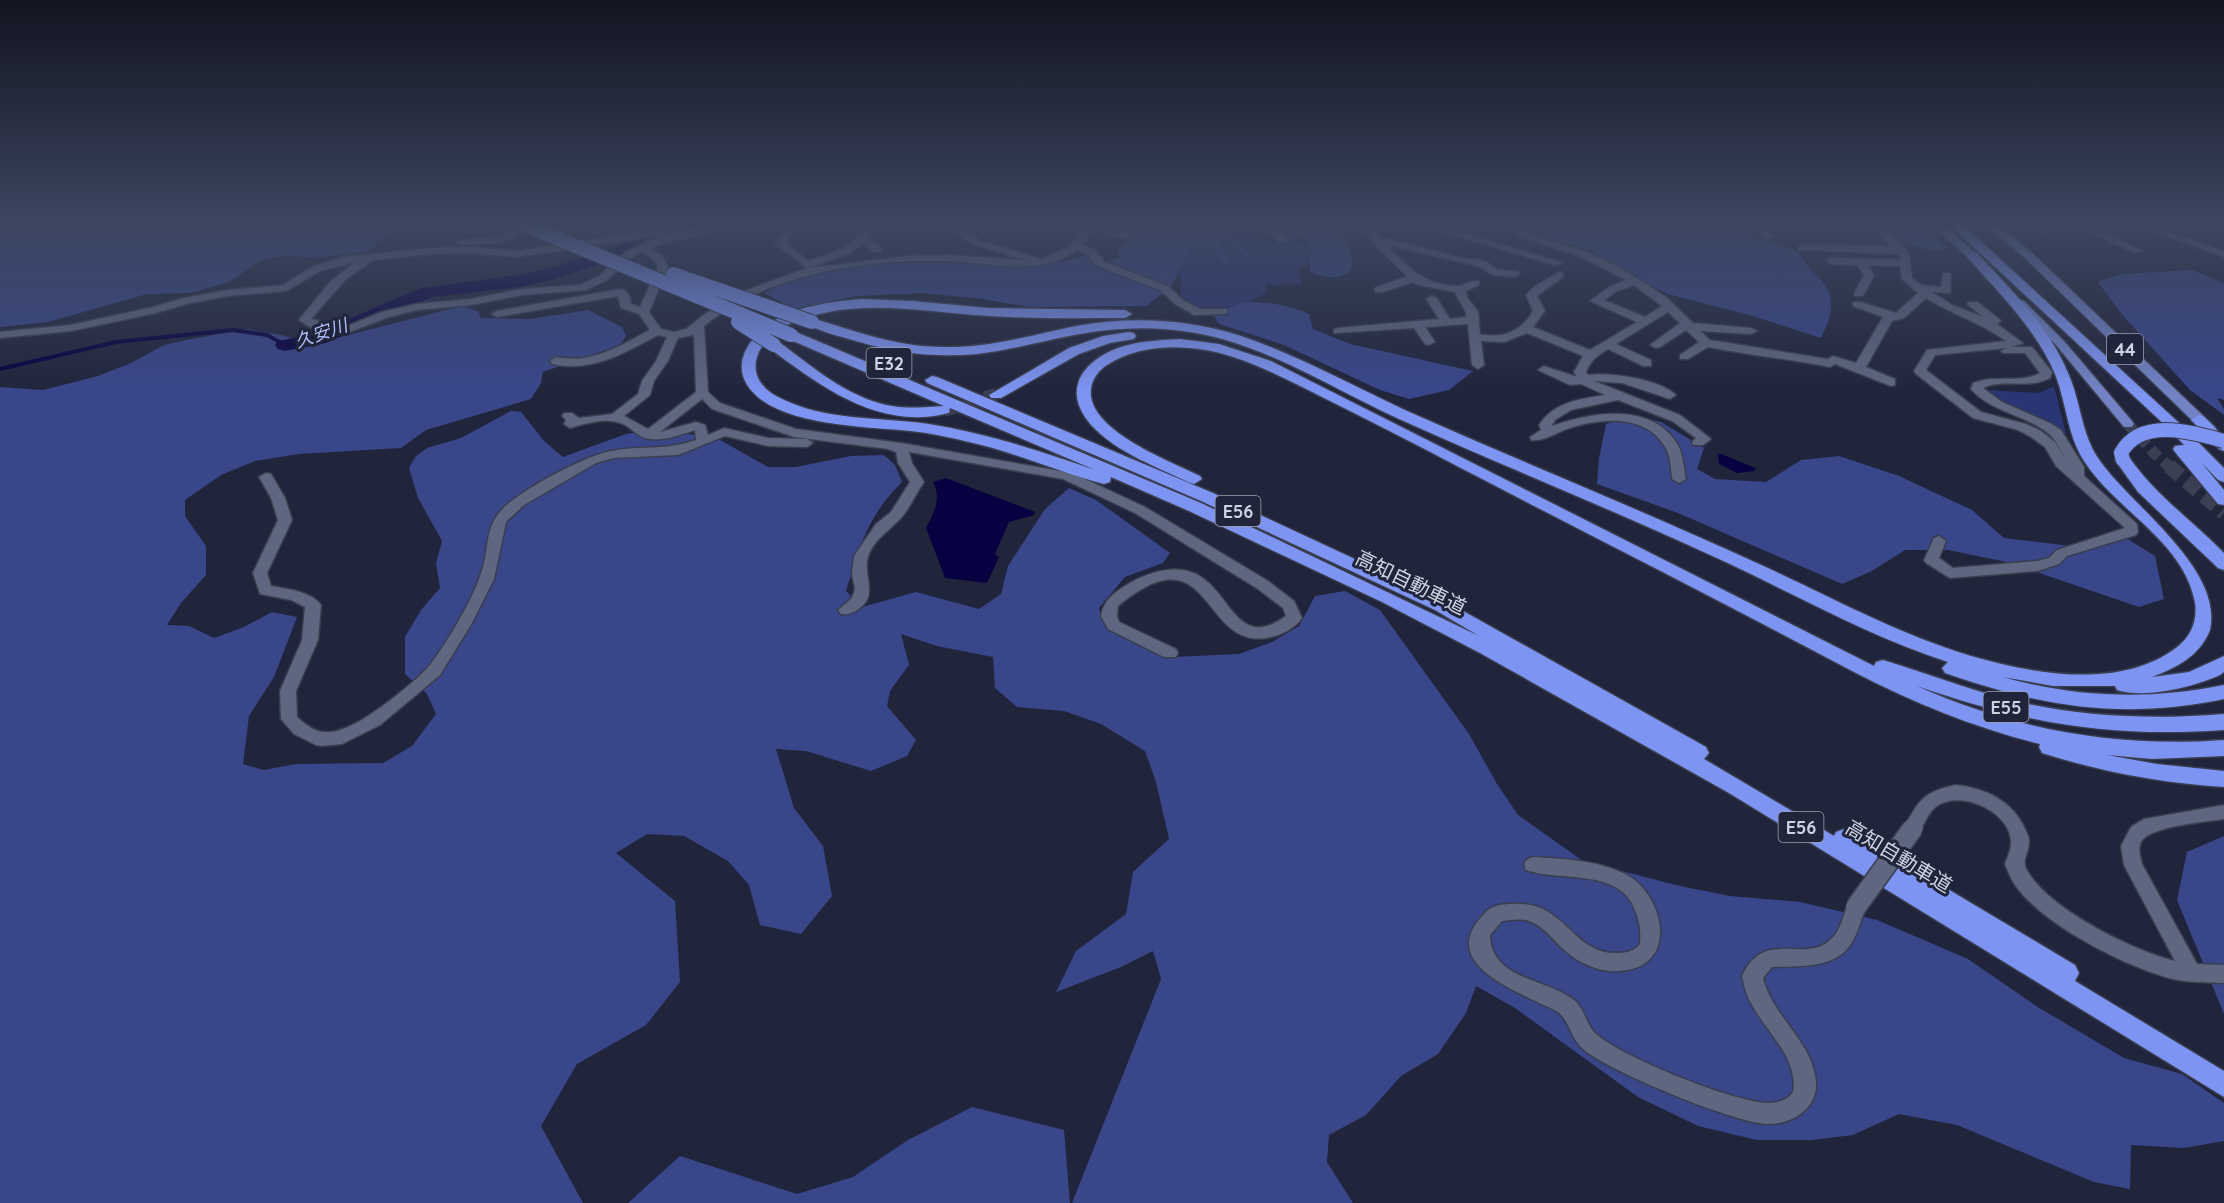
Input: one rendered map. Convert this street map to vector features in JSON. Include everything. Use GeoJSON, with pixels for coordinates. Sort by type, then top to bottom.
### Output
{"type":"FeatureCollection","features":[{"type":"Feature","properties":{"kind":"highway"},"geometry":{"type":"LineString","coordinates":[[654,281],[698,301],[774,345],[838,392],[864,404],[906,412],[952,408]]}},
{"type":"Feature","properties":{"kind":"highway","name":"高知自動車道"},"geometry":{"type":"LineString","coordinates":[[673,281],[802,328],[976,398],[1207,497],[1441,606],[1619,706],[1965,910],[2215,1072]]}},
{"type":"Feature","properties":{"kind":"highway"},"geometry":{"type":"LineString","coordinates":[[691,281],[802,328],[877,343],[941,352],[986,349],[1096,327],[1164,326],[1228,337],[1650,561],[1800,633],[1865,669],[1938,704],[2013,735],[2089,759],[2164,774],[2224,779]]}},
{"type":"Feature","properties":{"kind":"highway"},"geometry":{"type":"LineString","coordinates":[[1996,281],[2025,312],[2050,350],[2067,389],[2079,438],[2092,462],[2113,487],[2177,550],[2191,568],[2204,601],[2206,615],[2202,629],[2190,647],[2172,661],[2155,670],[2108,679],[2048,679]]}},
{"type":"Feature","properties":{"kind":"highway"},"geometry":{"type":"LineString","coordinates":[[2018,281],[2172,424],[2224,477]]}},
{"type":"Feature","properties":{"kind":"highway"},"geometry":{"type":"LineString","coordinates":[[2039,300],[2156,422],[2224,500]]}},
{"type":"Feature","properties":{"kind":"highway"},"geometry":{"type":"LineString","coordinates":[[1278,363],[1228,333],[1169,318],[1133,314],[984,312],[908,303],[863,302],[813,310],[778,324],[756,344],[750,355],[748,369],[756,388],[770,399],[787,407],[840,419],[955,434],[1009,446],[1126,487],[1298,555]]}},
{"type":"Feature","properties":{"kind":"highway","name":"高知自動車道"},"geometry":{"type":"LineString","coordinates":[[802,328],[952,408],[1112,470],[1298,555],[1487,648],[1736,787],[2215,1072]]}},
{"type":"Feature","properties":{"kind":"highway"},"geometry":{"type":"LineString","coordinates":[[996,395],[1070,350],[1094,342],[1129,336],[1165,335],[1191,338],[1278,363],[1401,414],[1677,533],[1871,624],[1940,653],[1976,664],[2048,679],[2113,685],[2164,684],[2205,674],[2224,663]]}},
{"type":"Feature","properties":{"kind":"highway"},"geometry":{"type":"LineString","coordinates":[[1278,363],[1210,346],[1170,343],[1150,345],[1121,352],[1098,365],[1086,378],[1083,399],[1098,423],[1118,438],[1441,606]]}},
{"type":"Feature","properties":{"kind":"highway"},"geometry":{"type":"LineString","coordinates":[[2199,420],[2224,443]]}},
{"type":"Feature","properties":{"kind":"highway"},"geometry":{"type":"LineString","coordinates":[[2224,443],[2186,432],[2152,431],[2127,441],[2121,453],[2122,460],[2148,493],[2195,534],[2224,564]]}},
{"type":"Feature","properties":{"kind":"highway","name":"E55"},"geometry":{"type":"LineString","coordinates":[[1826,602],[1927,657],[1976,677],[2015,688],[2055,697],[2125,704],[2183,702],[2224,692]]}},
{"type":"Feature","properties":{"kind":"highway","name":"E55"},"geometry":{"type":"LineString","coordinates":[[1800,633],[1924,682],[2041,715],[2084,723],[2136,727],[2181,727],[2224,722]]}},
{"type":"Feature","properties":{"kind":"highway"},"geometry":{"type":"LineString","coordinates":[[1938,704],[2018,730],[2077,742],[2149,749],[2224,748]]}},
{"type":"Feature","properties":{"kind":"main road","name":"44"},"geometry":{"type":"LineString","coordinates":[[1998,281],[2060,343],[2128,424]]}},
{"type":"Feature","properties":{"kind":"main road","name":"44"},"geometry":{"type":"LineString","coordinates":[[2055,281],[2199,420]]}},
{"type":"Feature","properties":{"kind":"street"},"geometry":{"type":"LineString","coordinates":[[0,335],[70,328],[156,310],[184,301],[228,293],[286,288],[297,281]]}},
{"type":"Feature","properties":{"kind":"street"},"geometry":{"type":"LineString","coordinates":[[339,281],[319,299],[305,320],[309,324],[338,326],[344,331],[386,314],[417,307],[471,302],[522,292],[582,288],[596,281]]}},
{"type":"Feature","properties":{"kind":"street"},"geometry":{"type":"LineString","coordinates":[[643,312],[657,281]]}},
{"type":"Feature","properties":{"kind":"street"},"geometry":{"type":"LineString","coordinates":[[556,361],[570,365],[582,364],[616,354],[624,347],[657,331],[674,335],[690,332],[709,316],[746,294],[777,281]]}},
{"type":"Feature","properties":{"kind":"street"},"geometry":{"type":"LineString","coordinates":[[1146,281],[1164,288],[1179,302],[1198,313],[1223,311]]}},
{"type":"Feature","properties":{"kind":"street"},"geometry":{"type":"LineString","coordinates":[[1379,290],[1404,281]]}},
{"type":"Feature","properties":{"kind":"street"},"geometry":{"type":"LineString","coordinates":[[1418,281],[1460,290],[1475,283]]}},
{"type":"Feature","properties":{"kind":"street"},"geometry":{"type":"LineString","coordinates":[[1476,337],[1493,341],[1508,339],[1525,328],[1539,310],[1531,295],[1536,289],[1551,281]]}},
{"type":"Feature","properties":{"kind":"street"},"geometry":{"type":"LineString","coordinates":[[1633,281],[1670,308],[1706,343],[1830,363],[1833,360],[1891,382]]}},
{"type":"Feature","properties":{"kind":"street"},"geometry":{"type":"LineString","coordinates":[[1633,281],[1613,289],[1596,301],[1645,321]]}},
{"type":"Feature","properties":{"kind":"street"},"geometry":{"type":"LineString","coordinates":[[1866,281],[1858,299],[1896,316]]}},
{"type":"Feature","properties":{"kind":"street"},"geometry":{"type":"LineString","coordinates":[[1910,281],[1948,307],[2023,338]]}},
{"type":"Feature","properties":{"kind":"street"},"geometry":{"type":"LineString","coordinates":[[1922,290],[1946,291],[1947,281]]}},
{"type":"Feature","properties":{"kind":"street"},"geometry":{"type":"LineString","coordinates":[[1460,290],[1463,300],[1472,310],[1478,365]]}},
{"type":"Feature","properties":{"kind":"street"},"geometry":{"type":"LineString","coordinates":[[1859,368],[1888,318],[1900,316],[1922,290]]}},
{"type":"Feature","properties":{"kind":"street"},"geometry":{"type":"LineString","coordinates":[[497,314],[621,292],[625,297],[625,306],[643,312],[657,331]]}},
{"type":"Feature","properties":{"kind":"street"},"geometry":{"type":"LineString","coordinates":[[1432,299],[1447,323]]}},
{"type":"Feature","properties":{"kind":"street"},"geometry":{"type":"LineString","coordinates":[[1940,541],[1931,560],[1950,573],[2038,566],[2054,561],[2062,553],[2131,532],[2132,527],[2127,520],[2061,463],[2049,445],[2036,434],[2022,427],[1977,415],[1920,371],[1931,352],[2017,343],[1973,304]]}},
{"type":"Feature","properties":{"kind":"street"},"geometry":{"type":"LineString","coordinates":[[1670,308],[1591,355],[1585,360],[1580,372],[1593,386],[1676,418],[1705,439],[1698,442]]}},
{"type":"Feature","properties":{"kind":"street"},"geometry":{"type":"LineString","coordinates":[[1338,331],[1474,320]]}},
{"type":"Feature","properties":{"kind":"street"},"geometry":{"type":"LineString","coordinates":[[1418,325],[1429,342]]}},
{"type":"Feature","properties":{"kind":"street"},"geometry":{"type":"LineString","coordinates":[[699,326],[702,393],[716,406],[794,433],[901,447],[1067,476],[1140,510],[1254,579],[1289,605],[1294,618],[1283,627],[1267,634],[1247,632],[1230,621],[1199,582],[1186,575],[1164,575],[1139,584],[1110,604],[1109,616],[1113,625],[1170,653]]}},
{"type":"Feature","properties":{"kind":"street"},"geometry":{"type":"LineString","coordinates":[[1656,345],[1683,326],[1751,331]]}},
{"type":"Feature","properties":{"kind":"street"},"geometry":{"type":"LineString","coordinates":[[1525,328],[1591,355]]}},
{"type":"Feature","properties":{"kind":"street"},"geometry":{"type":"LineString","coordinates":[[617,416],[644,395],[644,385],[663,360],[667,344],[674,335]]}},
{"type":"Feature","properties":{"kind":"street"},"geometry":{"type":"LineString","coordinates":[[1684,357],[1706,343]]}},
{"type":"Feature","properties":{"kind":"street"},"geometry":{"type":"LineString","coordinates":[[1608,345],[1647,363]]}},
{"type":"Feature","properties":{"kind":"street"},"geometry":{"type":"LineString","coordinates":[[2001,351],[2028,349],[2046,375],[2042,379],[2019,382],[1985,381],[1977,386],[1977,389],[1998,405],[2046,426],[2056,433],[2077,467],[2077,477]]}},
{"type":"Feature","properties":{"kind":"street"},"geometry":{"type":"LineString","coordinates":[[1532,380],[1547,368],[1574,382],[1584,378],[1638,382],[1670,395]]}},
{"type":"Feature","properties":{"kind":"street"},"geometry":{"type":"LineString","coordinates":[[648,435],[702,393]]}},
{"type":"Feature","properties":{"kind":"street"},"geometry":{"type":"LineString","coordinates":[[1618,396],[1553,413],[1542,434],[1602,417],[1630,418],[1656,430],[1667,441],[1673,449],[1679,479]]}},
{"type":"Feature","properties":{"kind":"street"},"geometry":{"type":"LineString","coordinates":[[568,416],[573,418],[570,424],[597,416],[617,416],[630,421],[648,435],[662,436],[696,426],[701,428],[703,442]]}},
{"type":"Feature","properties":{"kind":"street"},"geometry":{"type":"LineString","coordinates":[[266,477],[278,498],[285,520],[260,573],[265,590],[296,596],[313,605],[310,640],[288,691],[289,719],[300,730],[322,740],[342,738],[374,721],[434,671],[464,623],[487,579],[499,521],[519,502],[591,460],[613,454],[678,451],[724,432],[768,442],[891,450],[901,447]]}},
{"type":"Feature","properties":{"kind":"street"},"geometry":{"type":"LineString","coordinates":[[846,610],[859,600],[862,589],[859,574],[861,556],[881,527],[896,515],[917,482],[905,463],[901,447]]}},
{"type":"Feature","properties":{"kind":"street"},"geometry":{"type":"LineString","coordinates":[[1533,864],[1577,868],[1614,876],[1634,891],[1647,907],[1651,940],[1645,952],[1627,962],[1589,958],[1537,916],[1517,912],[1497,913],[1486,925],[1480,934],[1484,958],[1502,976],[1565,1005],[1575,1013],[1588,1041],[1610,1056],[1725,1102],[1763,1113],[1790,1110],[1798,1103],[1805,1093],[1804,1072],[1792,1048],[1757,995],[1752,976],[1767,958],[1821,955],[1833,950],[1842,940],[1856,906],[1913,828],[1929,802],[1942,795],[1960,792],[1974,795],[1994,804],[2013,821],[2021,840],[2014,864],[2023,881],[2047,903],[2099,939],[2175,970],[2224,974]]}},
{"type":"Feature","properties":{"kind":"street"},"geometry":{"type":"LineString","coordinates":[[2190,971],[2133,864],[2130,846],[2138,832],[2150,824],[2224,812]]}},
{"type":"Feature","properties":{"kind":"shaded area"},"geometry":{"type":"Polygon","coordinates":[[[0,281],[230,281],[191,293],[147,294],[48,322],[0,327],[0,281]]]}},
{"type":"Feature","properties":{"kind":"shaded area"},"geometry":{"type":"Polygon","coordinates":[[[1174,281],[1171,287],[1146,306],[1028,307],[983,299],[924,293],[857,296],[794,309],[764,293],[790,282],[1174,281]]]}},
{"type":"Feature","properties":{"kind":"shaded area"},"geometry":{"type":"Polygon","coordinates":[[[1181,281],[1301,281],[1302,284],[1266,285],[1266,293],[1242,304],[1206,311],[1197,311],[1193,303],[1180,301],[1181,281]]]}},
{"type":"Feature","properties":{"kind":"shaded area"},"geometry":{"type":"Polygon","coordinates":[[[1641,281],[1822,281],[1831,298],[1831,312],[1821,338],[1753,316],[1668,294],[1641,281]]]}},
{"type":"Feature","properties":{"kind":"shaded area"},"geometry":{"type":"Polygon","coordinates":[[[2219,281],[2224,283],[2224,400],[2217,398],[2224,409],[2224,415],[2190,390],[2120,312],[2098,282],[2219,281]]]}},
{"type":"Feature","properties":{"kind":"shaded area"},"geometry":{"type":"Polygon","coordinates":[[[1243,302],[1276,304],[1309,314],[1313,329],[1350,344],[1473,371],[1449,390],[1409,399],[1380,390],[1284,345],[1219,324],[1213,314],[1243,302]]]}},
{"type":"Feature","properties":{"kind":"shaded area"},"geometry":{"type":"Polygon","coordinates":[[[462,306],[478,311],[481,318],[530,319],[588,310],[622,327],[626,336],[620,345],[543,372],[541,383],[531,399],[426,430],[401,448],[299,454],[255,461],[221,475],[185,500],[185,516],[206,546],[206,575],[181,603],[167,625],[189,626],[214,638],[244,627],[272,612],[297,617],[274,677],[249,716],[243,764],[264,770],[296,764],[383,763],[412,746],[436,714],[427,694],[405,674],[405,637],[421,610],[440,588],[436,563],[442,541],[418,498],[409,468],[416,456],[427,448],[461,438],[511,411],[521,412],[545,442],[563,457],[626,434],[660,428],[687,434],[713,436],[768,467],[796,467],[851,456],[884,455],[895,465],[902,482],[872,520],[846,591],[862,607],[916,592],[979,609],[1001,594],[1008,566],[1045,509],[1069,488],[1096,500],[1170,553],[1163,563],[1125,577],[1099,608],[1106,629],[1157,654],[1173,657],[1239,654],[1272,642],[1299,626],[1315,596],[1345,591],[1380,610],[1469,734],[1497,784],[1518,815],[1583,861],[1680,886],[1730,896],[1800,902],[1877,920],[1968,959],[2036,1006],[2124,1058],[2182,1074],[2224,1103],[2224,1141],[2184,1148],[2131,1145],[2130,1189],[2094,1182],[1957,1125],[1899,1114],[1853,1135],[1812,1140],[1757,1140],[1698,1126],[1638,1097],[1515,1008],[1476,986],[1466,1013],[1438,1054],[1401,1076],[1366,1115],[1329,1135],[1327,1162],[1353,1203],[1072,1203],[1161,979],[1153,951],[1121,967],[1056,992],[1076,951],[1126,914],[1133,872],[1169,839],[1156,782],[1145,751],[1101,724],[1064,711],[1017,707],[995,688],[993,657],[937,646],[901,634],[909,665],[890,691],[887,706],[916,740],[907,756],[871,771],[806,751],[776,749],[794,808],[823,846],[832,896],[801,934],[760,925],[749,885],[728,861],[684,836],[647,834],[616,853],[675,901],[680,982],[646,1025],[577,1064],[541,1126],[583,1203],[0,1203],[0,387],[43,390],[98,376],[131,363],[164,345],[247,329],[313,344],[462,306]]]}},
{"type":"Feature","properties":{"kind":"shaded area"},"geometry":{"type":"Polygon","coordinates":[[[2054,386],[2066,434],[2009,407],[1986,390],[2039,393],[2054,386]]]}},
{"type":"Feature","properties":{"kind":"shaded area"},"geometry":{"type":"Polygon","coordinates":[[[1631,415],[1661,422],[1704,448],[1697,469],[1715,479],[1766,482],[1801,460],[1839,456],[1899,476],[1972,510],[2004,538],[2071,546],[2121,535],[2155,556],[2164,599],[2139,607],[2007,562],[1948,550],[1905,550],[1872,571],[1842,584],[1678,513],[1597,484],[1599,458],[1606,424],[1631,415]]]}},
{"type":"Feature","properties":{"kind":"shaded area"},"geometry":{"type":"Polygon","coordinates":[[[1718,454],[1756,468],[1754,471],[1737,473],[1719,464],[1718,454]]]}},
{"type":"Feature","properties":{"kind":"shaded area"},"geometry":{"type":"Polygon","coordinates":[[[946,478],[1035,512],[1034,515],[1009,522],[995,554],[999,557],[987,583],[945,578],[926,528],[937,500],[933,482],[946,478]]]}},
{"type":"Feature","properties":{"kind":"shaded area"},"geometry":{"type":"Polygon","coordinates":[[[2224,836],[2224,1014],[2177,900],[2187,852],[2224,836]]]}},
{"type":"Feature","properties":{"kind":"shaded area"},"geometry":{"type":"Polygon","coordinates":[[[972,1107],[1064,1130],[1070,1203],[628,1203],[680,1156],[797,1194],[853,1177],[908,1140],[972,1107]]]}},
{"type":"Feature","properties":{"kind":"waterway","name":"久安川"},"geometry":{"type":"LineString","coordinates":[[285,345],[319,339],[428,292],[518,281]]}},
{"type":"Feature","properties":{"kind":"waterway","name":"久安川"},"geometry":{"type":"LineString","coordinates":[[0,369],[116,342],[233,330],[267,335],[285,345]]}},
{"type":"Feature","properties":{"kind":"tunnel"},"geometry":{"type":"LineString","coordinates":[[944,410],[996,395]]}},
{"type":"Feature","properties":{"kind":"tunnel"},"geometry":{"type":"LineString","coordinates":[[2128,424],[2170,467]]}},
{"type":"Feature","properties":{"kind":"tunnel"},"geometry":{"type":"LineString","coordinates":[[2169,466],[2224,513]]}}]}
